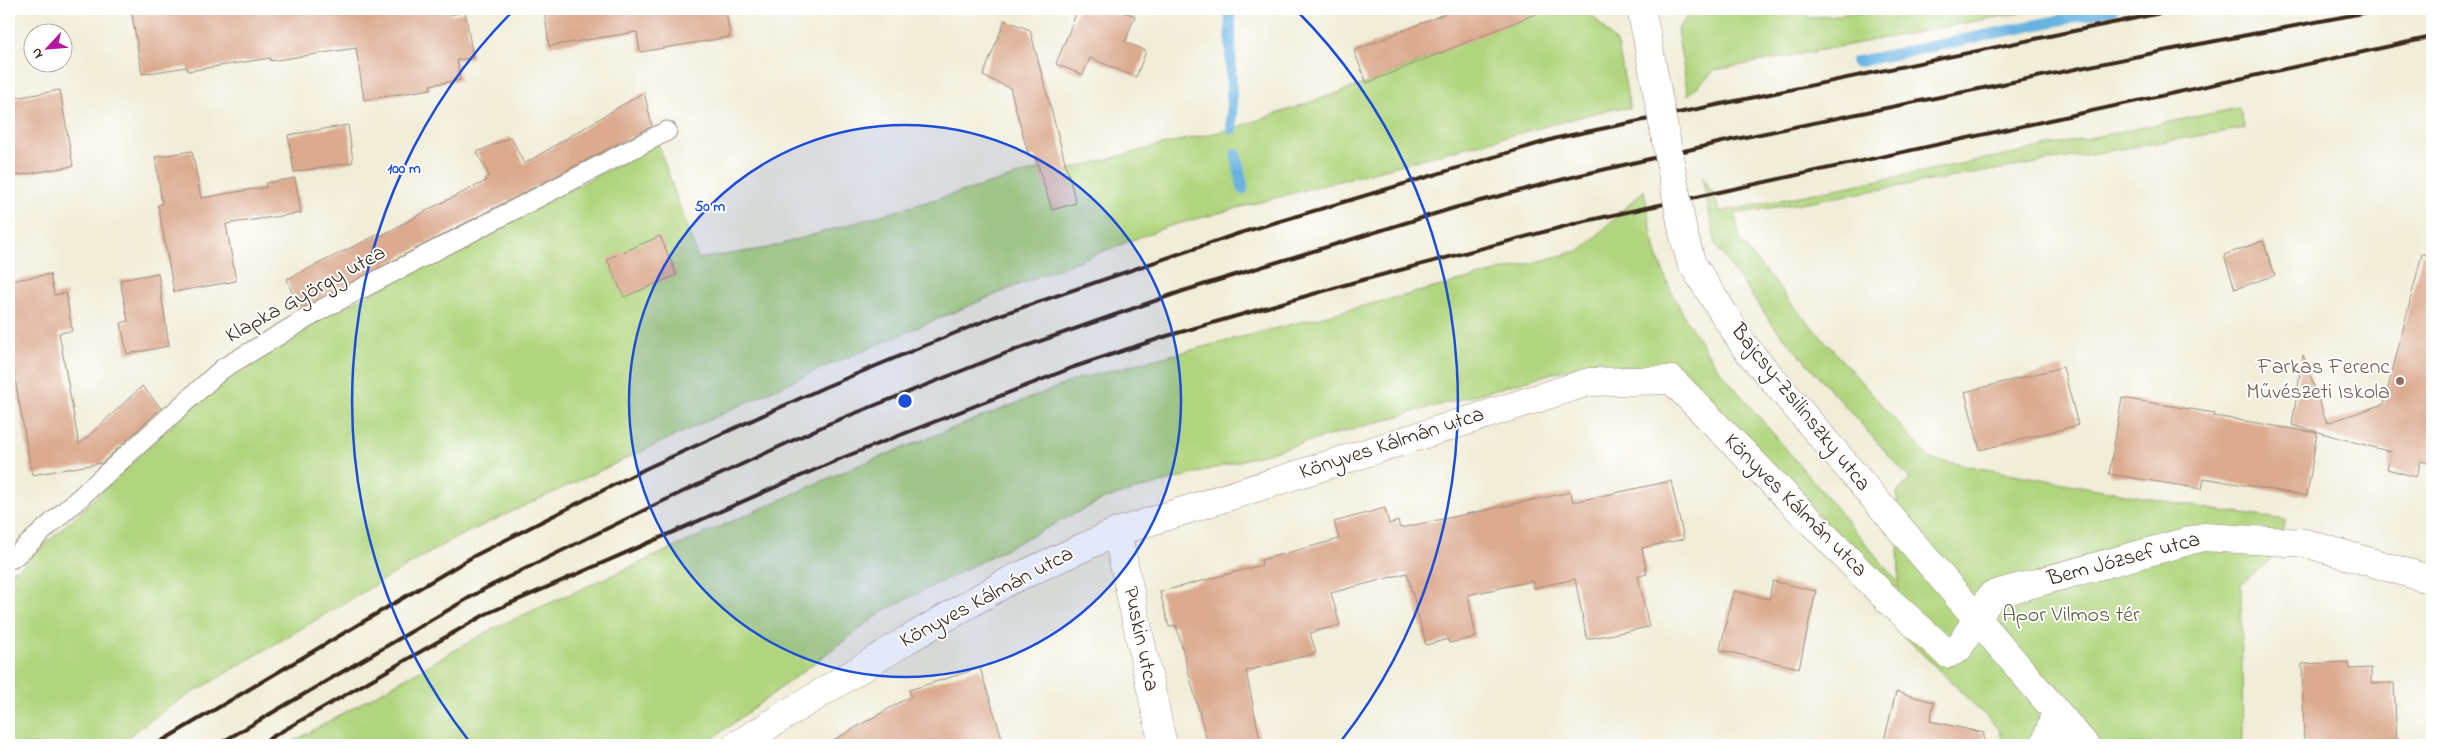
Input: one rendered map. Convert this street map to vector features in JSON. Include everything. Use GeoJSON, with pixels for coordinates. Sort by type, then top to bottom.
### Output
{"type":"FeatureCollection","features":[{"type":"Feature","properties":{"kind":"street","name":"Bajcsy-Zsilinszky utca"},"geometry":{"type":"LineString","coordinates":[[1642,9],[1683,232],[1691,262],[1745,347],[2085,745]]}},
{"type":"Feature","properties":{"kind":"street","name":"Könyves Kálmán utca"},"geometry":{"type":"LineString","coordinates":[[737,745],[907,640],[1009,581],[1117,532],[1589,382],[1672,380],[1886,598],[1948,654],[1958,649],[1978,619]]}},
{"type":"Feature","properties":{"kind":"street","name":"Puskin utca"},"geometry":{"type":"LineString","coordinates":[[1117,532],[1163,745]]}},
{"type":"Feature","properties":{"kind":"street","name":"Bem József utca"},"geometry":{"type":"LineString","coordinates":[[1978,619],[1992,595],[2203,537],[2305,543],[2432,580]]}},
{"type":"Feature","properties":{"kind":"street"},"geometry":{"type":"LineString","coordinates":[[2044,745],[2056,711]]}},
{"type":"Feature","properties":{"kind":"lane","name":"Klapka György utca"},"geometry":{"type":"LineString","coordinates":[[9,559],[13,558],[222,369],[324,308],[668,131]]}},
{"type":"Feature","properties":{"kind":"green space"},"geometry":{"type":"Polygon","coordinates":[[[1512,9],[1578,9],[1594,17],[1618,45],[1630,109],[1614,108],[1166,227],[1044,274],[810,373],[451,540],[167,708],[117,745],[9,745],[9,571],[20,568],[228,373],[329,315],[658,144],[698,259],[768,248],[1040,169],[1042,177],[1157,146],[1232,129],[1367,83],[1449,49],[1512,9]]]}},
{"type":"Feature","properties":{"kind":"green space"},"geometry":{"type":"Polygon","coordinates":[[[1693,9],[1807,9],[1808,18],[1891,9],[2040,9],[1715,70],[1688,95],[1677,30],[1693,9]]]}},
{"type":"Feature","properties":{"kind":"green space","name":"Apor Vilmos tér"},"geometry":{"type":"Polygon","coordinates":[[[2239,108],[2245,128],[1735,214],[1740,241],[1797,310],[1930,459],[2214,510],[2286,520],[2270,560],[2241,584],[2243,745],[2004,745],[1999,729],[1895,627],[1899,585],[1896,588],[1891,587],[1674,370],[1585,364],[1104,499],[885,610],[704,745],[287,745],[494,628],[847,470],[1078,379],[1582,250],[1644,190],[1653,240],[1664,274],[1679,306],[1697,337],[1717,367],[1899,583],[1897,493],[1910,479],[1773,325],[1716,246],[1702,177],[1712,191],[1720,212],[2239,108]]]}},
{"type":"Feature","properties":{"kind":"building"},"geometry":{"type":"Polygon","coordinates":[[[131,9],[449,9],[450,15],[465,12],[473,58],[457,60],[460,80],[430,85],[431,89],[364,100],[356,48],[270,61],[270,58],[188,71],[187,67],[142,74],[131,9]]]}},
{"type":"Feature","properties":{"kind":"building"},"geometry":{"type":"Polygon","coordinates":[[[544,9],[726,9],[730,37],[640,52],[637,32],[549,46],[544,9]]]}},
{"type":"Feature","properties":{"kind":"building"},"geometry":{"type":"Polygon","coordinates":[[[1078,9],[1115,9],[1135,16],[1125,42],[1146,51],[1136,77],[1090,58],[1083,75],[1056,64],[1078,9]]]}},
{"type":"Feature","properties":{"kind":"building"},"geometry":{"type":"Polygon","coordinates":[[[1456,9],[1545,10],[1367,83],[1354,51],[1456,9]]]}},
{"type":"Feature","properties":{"kind":"building"},"geometry":{"type":"Polygon","coordinates":[[[1005,20],[1030,30],[1076,203],[1052,210],[1035,156],[1029,157],[1010,88],[983,76],[1005,20]]]}},
{"type":"Feature","properties":{"kind":"building"},"geometry":{"type":"Polygon","coordinates":[[[60,90],[73,166],[9,177],[9,99],[60,90]]]}},
{"type":"Feature","properties":{"kind":"building"},"geometry":{"type":"Polygon","coordinates":[[[644,92],[652,126],[298,310],[287,279],[379,234],[379,237],[433,207],[486,181],[485,178],[489,176],[477,152],[511,137],[524,164],[644,92]]]}},
{"type":"Feature","properties":{"kind":"building"},"geometry":{"type":"Polygon","coordinates":[[[348,125],[353,162],[294,172],[288,135],[348,125]]]}},
{"type":"Feature","properties":{"kind":"building"},"geometry":{"type":"Polygon","coordinates":[[[192,151],[201,198],[266,187],[266,183],[295,178],[301,213],[226,224],[236,281],[174,292],[158,205],[162,204],[155,157],[192,151]]]}},
{"type":"Feature","properties":{"kind":"building"},"geometry":{"type":"Polygon","coordinates":[[[660,236],[677,275],[624,297],[607,259],[660,236]]]}},
{"type":"Feature","properties":{"kind":"building"},"geometry":{"type":"Polygon","coordinates":[[[2263,241],[2275,275],[2235,289],[2224,255],[2263,241]]]}},
{"type":"Feature","properties":{"kind":"building"},"geometry":{"type":"Polygon","coordinates":[[[2422,254],[2432,255],[2432,464],[2421,461],[2416,477],[2387,469],[2391,452],[2292,425],[2303,355],[2327,423],[2384,404],[2422,254]]]}},
{"type":"Feature","properties":{"kind":"building"},"geometry":{"type":"Polygon","coordinates":[[[158,273],[169,346],[127,354],[121,323],[128,321],[120,280],[158,273]]]}},
{"type":"Feature","properties":{"kind":"building"},"geometry":{"type":"Polygon","coordinates":[[[50,274],[54,295],[66,293],[72,331],[59,333],[79,445],[142,386],[161,408],[102,463],[32,475],[9,345],[9,281],[50,274]]]}},
{"type":"Feature","properties":{"kind":"building"},"geometry":{"type":"Polygon","coordinates":[[[2063,367],[2078,425],[1980,450],[1965,392],[2063,367]]]}},
{"type":"Feature","properties":{"kind":"building"},"geometry":{"type":"Polygon","coordinates":[[[2122,398],[2215,413],[2214,416],[2317,433],[2307,496],[2204,478],[2202,489],[2109,474],[2122,398]]]}},
{"type":"Feature","properties":{"kind":"building"},"geometry":{"type":"Polygon","coordinates":[[[1671,481],[1684,539],[1642,548],[1647,574],[1638,576],[1649,627],[1587,639],[1575,579],[1534,588],[1532,581],[1468,595],[1476,637],[1449,643],[1448,639],[1426,645],[1407,573],[1331,593],[1340,625],[1310,633],[1316,653],[1246,671],[1261,745],[1208,745],[1176,625],[1169,627],[1160,592],[1262,565],[1261,560],[1339,539],[1334,522],[1385,508],[1389,524],[1398,521],[1400,528],[1571,492],[1573,502],[1671,481]]]}},
{"type":"Feature","properties":{"kind":"building"},"geometry":{"type":"Polygon","coordinates":[[[1773,581],[1816,591],[1799,668],[1720,650],[1733,591],[1769,599],[1773,581]]]}},
{"type":"Feature","properties":{"kind":"building"},"geometry":{"type":"Polygon","coordinates":[[[2349,662],[2350,669],[2371,668],[2371,683],[2394,683],[2397,743],[2304,744],[2302,664],[2349,662]]]}},
{"type":"Feature","properties":{"kind":"building"},"geometry":{"type":"Polygon","coordinates":[[[980,668],[1002,738],[980,745],[825,745],[911,696],[909,690],[980,668]]]}},
{"type":"Feature","properties":{"kind":"building"},"geometry":{"type":"Polygon","coordinates":[[[1896,692],[1934,702],[1930,721],[1984,733],[1983,745],[1883,745],[1896,692]]]}},
{"type":"Feature","properties":{"kind":"waterway"},"geometry":{"type":"LineString","coordinates":[[1230,9],[1232,129]]}},
{"type":"Feature","properties":{"kind":"waterway"},"geometry":{"type":"LineString","coordinates":[[1856,62],[2113,9]]}},
{"type":"Feature","properties":{"kind":"waterway"},"geometry":{"type":"LineString","coordinates":[[1236,154],[1243,189]]}},
{"type":"Feature","properties":{"kind":"railway"},"geometry":{"type":"LineString","coordinates":[[155,745],[474,556],[647,468],[825,387],[994,317],[1240,233],[1557,138],[2180,9]]}},
{"type":"Feature","properties":{"kind":"railway"},"geometry":{"type":"LineString","coordinates":[[217,745],[486,588],[661,502],[828,424],[1009,352],[1183,291],[1454,208],[1572,177],[1731,140],[2163,51],[2384,9]]}},
{"type":"Feature","properties":{"kind":"railway"},"geometry":{"type":"LineString","coordinates":[[258,745],[486,614],[842,458],[1074,367],[1167,336],[1355,282],[1581,222],[2432,37]]}},
{"type":"Feature","properties":{"kind":"place","name":"Farkas Ferenc Művészeti Iskola"},"geometry":{"type":"Point","coordinates":[2400,381]}}]}
